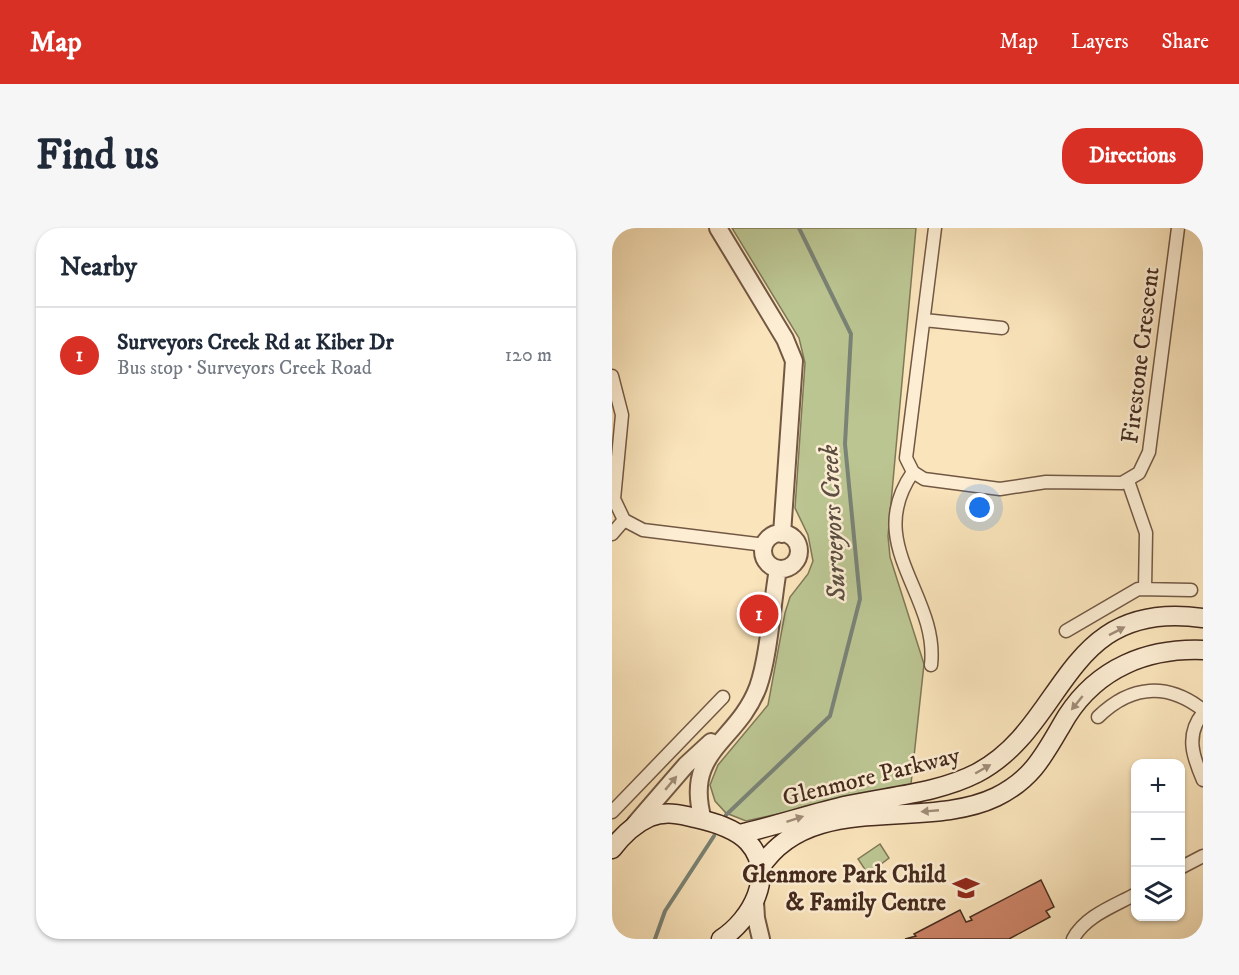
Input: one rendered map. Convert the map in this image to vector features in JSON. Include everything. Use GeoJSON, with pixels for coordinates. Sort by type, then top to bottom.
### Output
{"type":"FeatureCollection","features":[{"type":"Feature","properties":{"kind":"main road","name":"Glenmore Parkway"},"geometry":{"type":"LineString","coordinates":[[739,834],[836,807],[964,780],[989,766],[1013,747],[1070,669],[1100,640],[1126,626],[1153,618],[1176,616],[1203,618]]}},
{"type":"Feature","properties":{"kind":"main road","name":"Glenmore Parkway"},"geometry":{"type":"LineString","coordinates":[[760,868],[778,845],[810,828],[848,819],[958,808],[998,796],[1032,772],[1050,748],[1073,708],[1106,674],[1149,654],[1170,650],[1203,650]]}},
{"type":"Feature","properties":{"kind":"main road"},"geometry":{"type":"LineString","coordinates":[[612,849],[632,827],[663,814],[703,820],[739,834],[749,844],[760,868],[755,901],[732,932],[721,939]]}},
{"type":"Feature","properties":{"kind":"street"},"geometry":{"type":"LineString","coordinates":[[718,228],[785,339],[794,362],[782,534]]}},
{"type":"Feature","properties":{"kind":"street"},"geometry":{"type":"LineString","coordinates":[[935,228],[906,451],[908,463],[913,472],[929,481],[993,489],[1047,482],[1115,484],[1128,481],[1146,533],[1145,588]]}},
{"type":"Feature","properties":{"kind":"street","name":"Firestone Crescent"},"geometry":{"type":"LineString","coordinates":[[1128,481],[1143,468],[1149,452],[1178,228]]}},
{"type":"Feature","properties":{"kind":"street"},"geometry":{"type":"LineString","coordinates":[[924,320],[1002,328]]}},
{"type":"Feature","properties":{"kind":"street"},"geometry":{"type":"LineString","coordinates":[[612,376],[622,415],[614,494],[617,508],[624,520],[643,531],[765,545]]}},
{"type":"Feature","properties":{"kind":"street"},"geometry":{"type":"LineString","coordinates":[[913,472],[899,497],[895,536],[932,639],[931,665]]}},
{"type":"Feature","properties":{"kind":"street"},"geometry":{"type":"LineString","coordinates":[[612,534],[624,520]]}},
{"type":"Feature","properties":{"kind":"street"},"geometry":{"type":"LineString","coordinates":[[782,534],[797,542],[799,553],[789,567],[778,569],[766,560],[765,545],[772,536],[782,534]]}},
{"type":"Feature","properties":{"kind":"street"},"geometry":{"type":"LineString","coordinates":[[703,820],[697,798],[699,776],[711,755],[742,716],[755,695],[762,675],[778,569]]}},
{"type":"Feature","properties":{"kind":"street"},"geometry":{"type":"LineString","coordinates":[[1066,631],[1131,592],[1145,588],[1191,590]]}},
{"type":"Feature","properties":{"kind":"street"},"geometry":{"type":"LineString","coordinates":[[1098,717],[1124,698],[1147,691],[1182,696],[1203,712],[1194,729],[1192,744],[1203,780]]}},
{"type":"Feature","properties":{"kind":"street"},"geometry":{"type":"LineString","coordinates":[[612,812],[723,697]]}},
{"type":"Feature","properties":{"kind":"street"},"geometry":{"type":"LineString","coordinates":[[632,827],[686,765],[742,716]]}},
{"type":"Feature","properties":{"kind":"street"},"geometry":{"type":"LineString","coordinates":[[1182,867],[1203,856]]}},
{"type":"Feature","properties":{"kind":"street"},"geometry":{"type":"LineString","coordinates":[[1073,939],[1079,929],[1093,917],[1131,897]]}},
{"type":"Feature","properties":{"kind":"street"},"geometry":{"type":"LineString","coordinates":[[755,901],[761,939]]}},
{"type":"Feature","properties":{"kind":"green space"},"geometry":{"type":"Polygon","coordinates":[[[732,228],[916,228],[888,536],[890,557],[924,664],[911,784],[746,821],[726,813],[715,801],[710,785],[718,765],[768,705],[790,597],[808,574],[813,561],[808,535],[795,508],[805,363],[799,338],[732,228]]]}},
{"type":"Feature","properties":{"kind":"green space"},"geometry":{"type":"Polygon","coordinates":[[[880,844],[889,858],[868,874],[858,859],[880,844]]]}},
{"type":"Feature","properties":{"kind":"building"},"geometry":{"type":"Polygon","coordinates":[[[1041,880],[1054,907],[1046,911],[1050,917],[1009,939],[905,939],[916,936],[914,934],[960,910],[966,922],[972,920],[970,917],[1041,880]]]}},
{"type":"Feature","properties":{"kind":"waterway","name":"Surveyors Creek"},"geometry":{"type":"LineString","coordinates":[[726,815],[830,716],[860,599],[845,444],[851,334],[799,228]]}},
{"type":"Feature","properties":{"kind":"waterway","name":"Surveyors Creek"},"geometry":{"type":"LineString","coordinates":[[655,939],[665,911],[714,836]]}},
{"type":"Feature","properties":{"kind":"place","name":"Surveyors Creek Rd at Kiber Dr"},"geometry":{"type":"Point","coordinates":[759,614]}},
{"type":"Feature","properties":{"kind":"place","name":"Glenmore Park Child & Family Centre"},"geometry":{"type":"Point","coordinates":[966,888]}}]}
